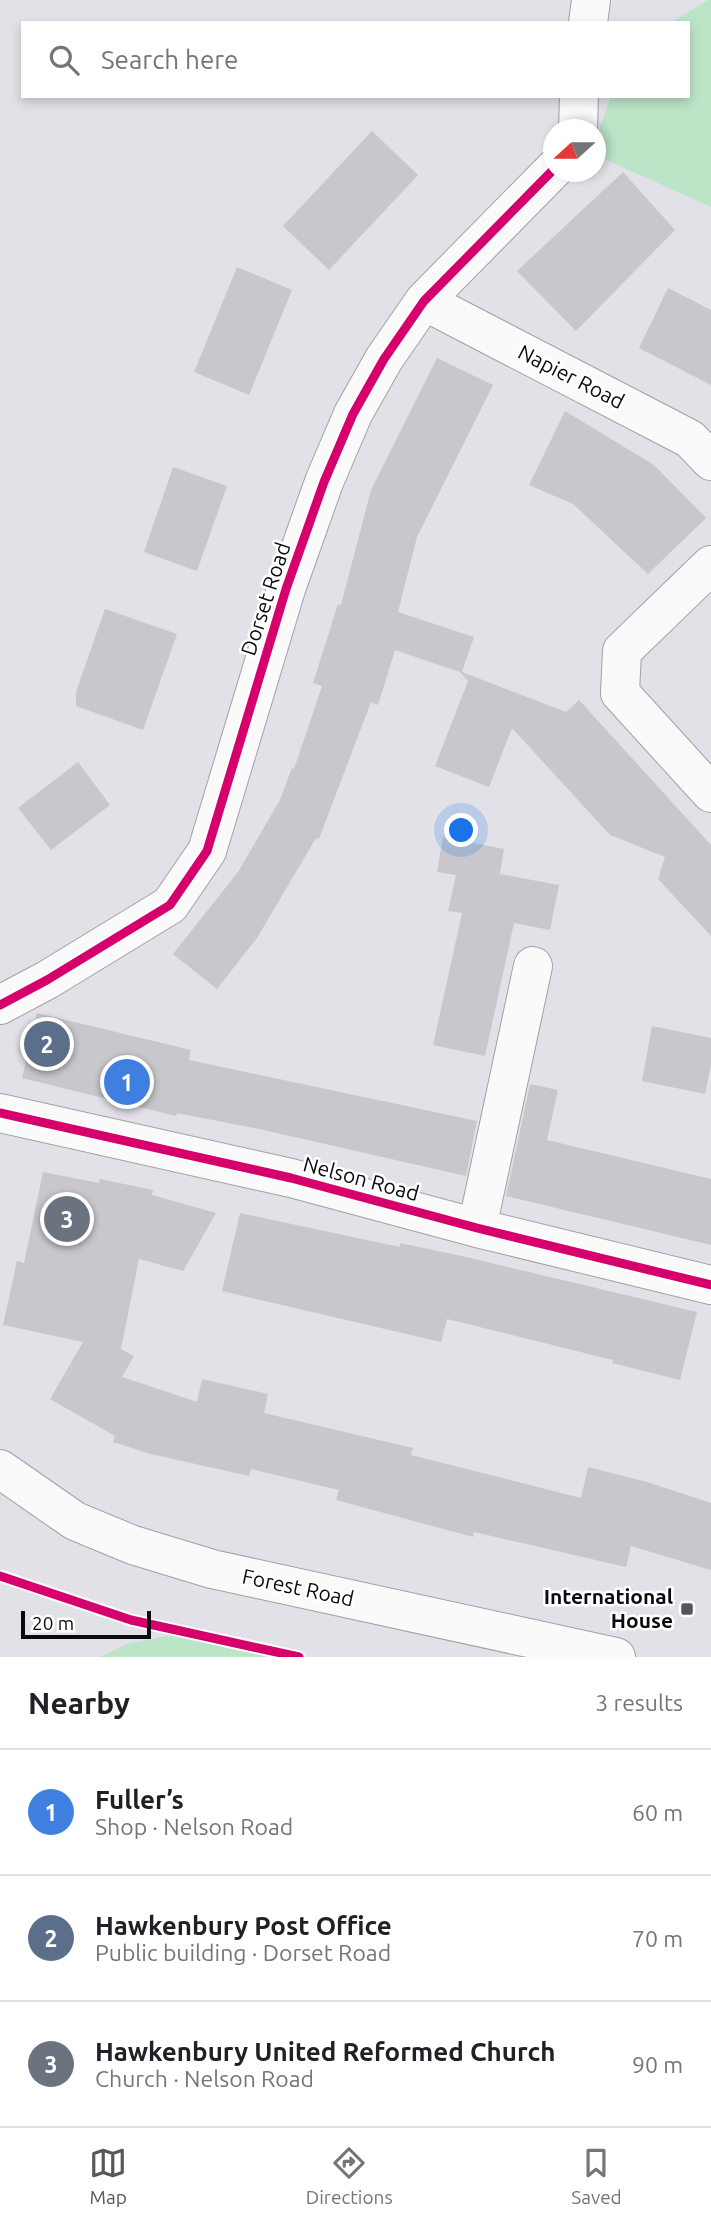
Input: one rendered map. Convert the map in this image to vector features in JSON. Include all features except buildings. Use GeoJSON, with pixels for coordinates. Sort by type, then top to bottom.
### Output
{"type":"FeatureCollection","features":[{"type":"Feature","properties":{"kind":"street"},"geometry":{"type":"LineString","coordinates":[[588,21],[591,0]]}},
{"type":"Feature","properties":{"kind":"street"},"geometry":{"type":"LineString","coordinates":[[578,119],[579,98]]}},
{"type":"Feature","properties":{"kind":"street","name":"Dorset Road"},"geometry":{"type":"LineString","coordinates":[[0,1005],[47,980],[170,905],[207,850],[286,589],[324,482],[353,414],[384,359],[424,301],[543,180]]}},
{"type":"Feature","properties":{"kind":"street","name":"Napier Road"},"geometry":{"type":"LineString","coordinates":[[424,301],[690,439],[711,461]]}},
{"type":"Feature","properties":{"kind":"street"},"geometry":{"type":"LineString","coordinates":[[711,565],[622,651],[620,694],[711,793]]}},
{"type":"Feature","properties":{"kind":"street"},"geometry":{"type":"LineString","coordinates":[[477,1228],[533,966]]}},
{"type":"Feature","properties":{"kind":"street","name":"Nelson Road"},"geometry":{"type":"LineString","coordinates":[[0,1113],[291,1178],[477,1228],[711,1285]]}},
{"type":"Feature","properties":{"kind":"street","name":"Forest Road"},"geometry":{"type":"LineString","coordinates":[[0,1469],[75,1521],[146,1549],[212,1569],[616,1657]]}},
{"type":"Feature","properties":{"kind":"green space"},"geometry":{"type":"Polygon","coordinates":[[[711,0],[711,207],[606,160],[606,119],[603,119],[610,98],[690,98],[690,21],[673,21],[711,0]]]}},
{"type":"Feature","properties":{"kind":"green space"},"geometry":{"type":"Polygon","coordinates":[[[187,1632],[299,1657],[100,1657],[127,1644],[187,1632]]]}},
{"type":"Feature","properties":{"kind":"cycle path"},"geometry":{"type":"LineString","coordinates":[[0,1005],[47,980],[170,905],[207,851],[286,589],[324,482],[353,414],[384,359],[424,301],[543,180]]}},
{"type":"Feature","properties":{"kind":"cycle path"},"geometry":{"type":"LineString","coordinates":[[0,1113],[291,1178],[477,1228],[711,1285]]}},
{"type":"Feature","properties":{"kind":"cycle path"},"geometry":{"type":"LineString","coordinates":[[0,1576],[131,1620],[299,1657]]}},
{"type":"Feature","properties":{"kind":"place","name":"Hawkenbury Post Office"},"geometry":{"type":"Point","coordinates":[47,1044]}},
{"type":"Feature","properties":{"kind":"place","name":"Fuller’s"},"geometry":{"type":"Point","coordinates":[127,1082]}},
{"type":"Feature","properties":{"kind":"place","name":"Hawkenbury United Reformed Church"},"geometry":{"type":"Point","coordinates":[67,1219]}},
{"type":"Feature","properties":{"kind":"place","name":"International House"},"geometry":{"type":"Point","coordinates":[687,1609]}}]}
